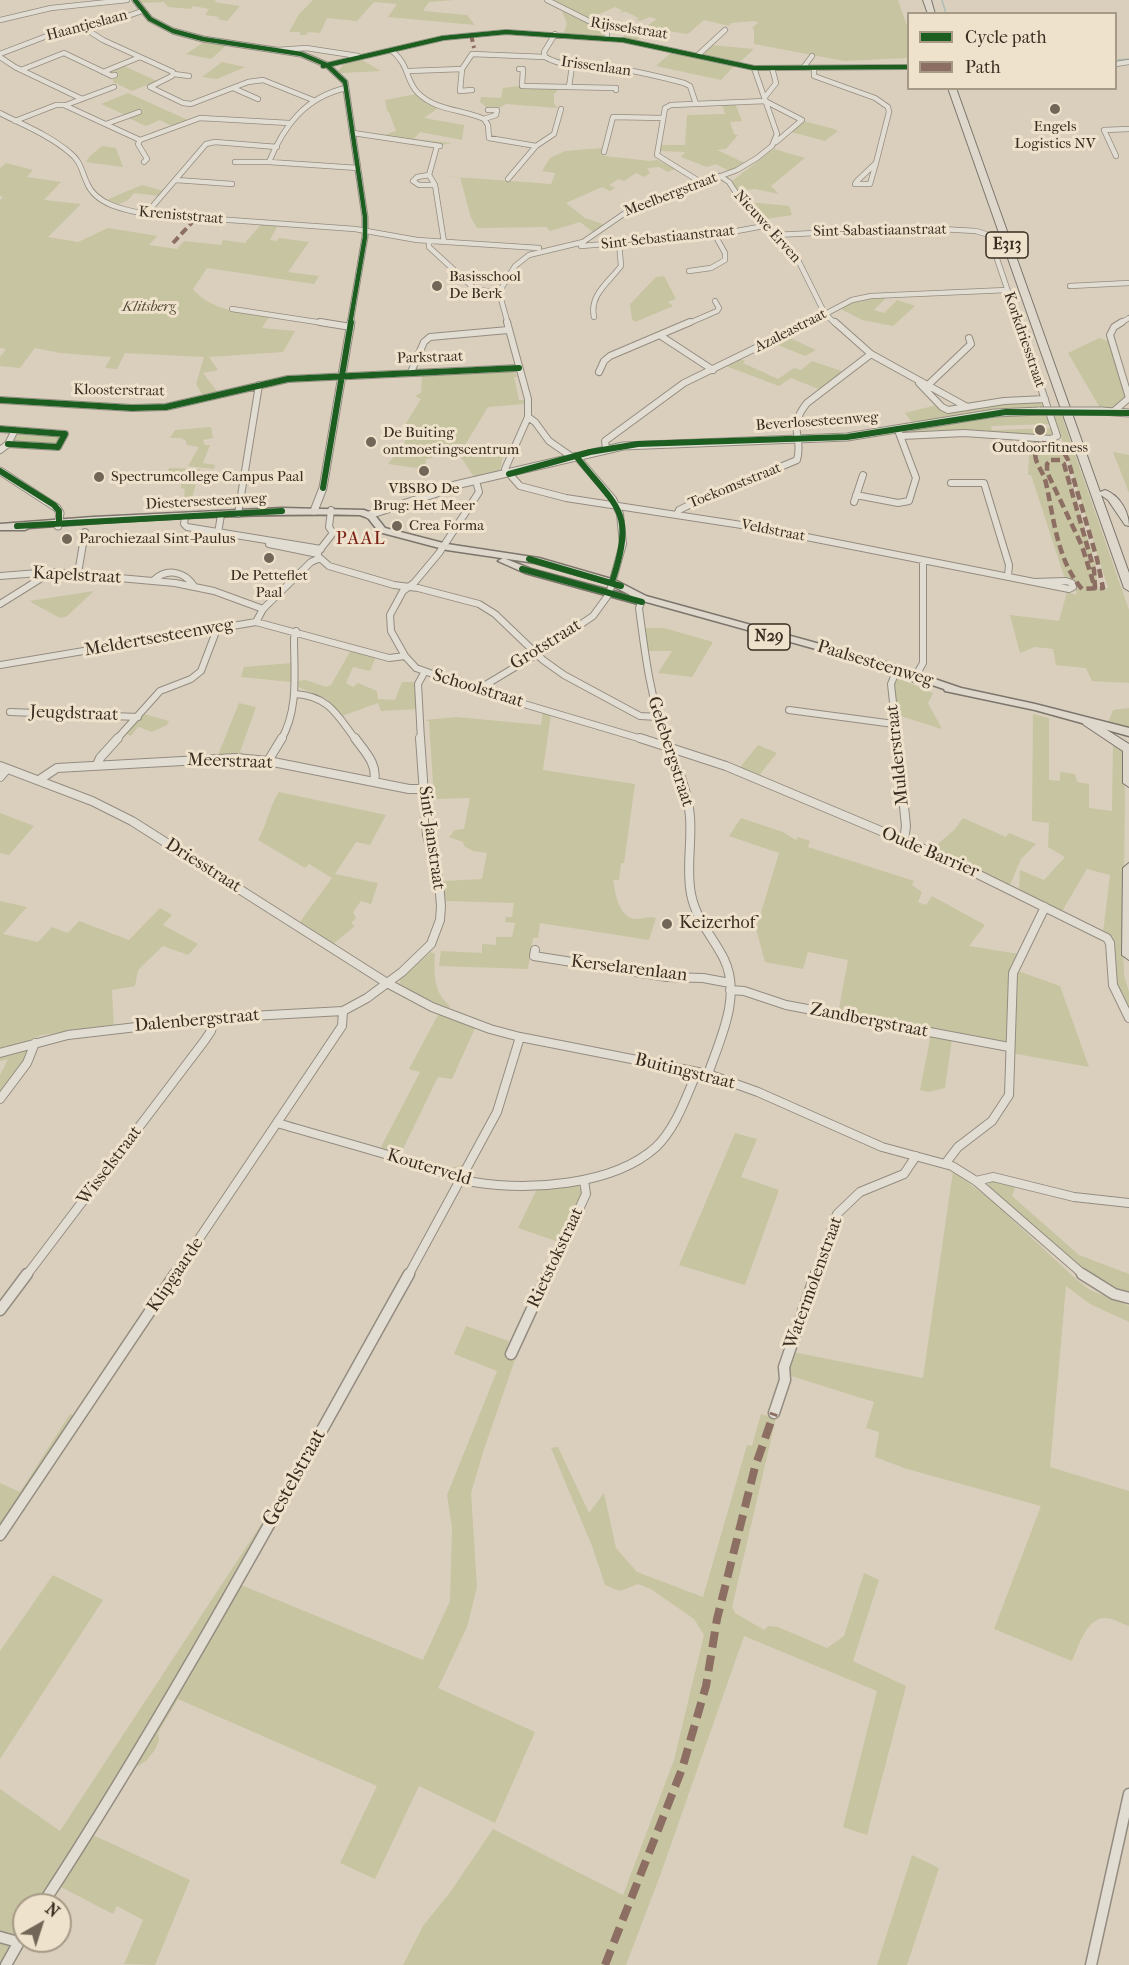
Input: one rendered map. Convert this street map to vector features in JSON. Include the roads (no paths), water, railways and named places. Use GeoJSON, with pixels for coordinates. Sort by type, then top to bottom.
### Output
{"type":"FeatureCollection","features":[{"type":"Feature","properties":{"kind":"highway","name":"E313"},"geometry":{"type":"LineString","coordinates":[[953,90],[1129,588]]}},
{"type":"Feature","properties":{"kind":"highway","name":"E313"},"geometry":{"type":"LineString","coordinates":[[960,90],[1129,561]]}},
{"type":"Feature","properties":{"kind":"highway"},"geometry":{"type":"LineString","coordinates":[[1105,493],[1112,498],[1129,523]]}},
{"type":"Feature","properties":{"kind":"highway"},"geometry":{"type":"LineString","coordinates":[[1090,723],[1129,748],[1129,783]]}},
{"type":"Feature","properties":{"kind":"highway"},"geometry":{"type":"LineString","coordinates":[[1129,868],[1129,955]]}},
{"type":"Feature","properties":{"kind":"main road","name":"Diestersesteenweg"},"geometry":{"type":"LineString","coordinates":[[0,527],[314,510],[331,516],[361,512],[369,515]]}},
{"type":"Feature","properties":{"kind":"main road","name":"Paalsesteenweg"},"geometry":{"type":"LineString","coordinates":[[369,515],[382,530],[444,546],[536,561],[612,582],[643,600]]}},
{"type":"Feature","properties":{"kind":"main road","name":"Paalsesteenweg"},"geometry":{"type":"LineString","coordinates":[[444,546],[465,554],[509,562],[528,571],[609,594],[643,600],[957,690],[1129,735]]}},
{"type":"Feature","properties":{"kind":"street"},"geometry":{"type":"LineString","coordinates":[[0,20],[51,8],[127,0]]}},
{"type":"Feature","properties":{"kind":"street"},"geometry":{"type":"LineString","coordinates":[[135,0],[142,11],[159,24],[176,31],[304,57],[327,67],[346,87],[365,230],[323,488],[314,510]]}},
{"type":"Feature","properties":{"kind":"street"},"geometry":{"type":"LineString","coordinates":[[547,0],[608,30],[607,38]]}},
{"type":"Feature","properties":{"kind":"street","name":"Haantjeslaan"},"geometry":{"type":"LineString","coordinates":[[0,56],[60,31],[99,26],[142,11]]}},
{"type":"Feature","properties":{"kind":"street"},"geometry":{"type":"LineString","coordinates":[[99,26],[101,38]]}},
{"type":"Feature","properties":{"kind":"street"},"geometry":{"type":"LineString","coordinates":[[84,28],[174,74],[189,76]]}},
{"type":"Feature","properties":{"kind":"street"},"geometry":{"type":"LineString","coordinates":[[699,55],[725,30]]}},
{"type":"Feature","properties":{"kind":"street"},"geometry":{"type":"LineString","coordinates":[[94,34],[100,32]]}},
{"type":"Feature","properties":{"kind":"street","name":"Rijsselstraat"},"geometry":{"type":"LineString","coordinates":[[327,67],[434,40],[478,33],[555,34],[607,38],[754,68],[907,67]]}},
{"type":"Feature","properties":{"kind":"street","name":"Irissenlaan"},"geometry":{"type":"LineString","coordinates":[[555,34],[544,52],[545,57],[572,66],[615,68],[684,83],[690,86],[696,104]]}},
{"type":"Feature","properties":{"kind":"street","name":"Rijsselstraat"},"geometry":{"type":"LineString","coordinates":[[277,50],[290,48],[321,50],[363,57]]}},
{"type":"Feature","properties":{"kind":"street"},"geometry":{"type":"LineString","coordinates":[[391,50],[404,59],[414,89],[436,106],[484,120],[488,125],[489,138],[536,146]]}},
{"type":"Feature","properties":{"kind":"street"},"geometry":{"type":"LineString","coordinates":[[472,90],[459,91],[462,69],[473,51],[545,57]]}},
{"type":"Feature","properties":{"kind":"street"},"geometry":{"type":"LineString","coordinates":[[21,70],[64,53],[103,72],[115,75]]}},
{"type":"Feature","properties":{"kind":"street"},"geometry":{"type":"LineString","coordinates":[[0,56],[21,70],[82,99]]}},
{"type":"Feature","properties":{"kind":"street"},"geometry":{"type":"LineString","coordinates":[[803,68],[813,56]]}},
{"type":"Feature","properties":{"kind":"street"},"geometry":{"type":"LineString","coordinates":[[103,72],[140,57]]}},
{"type":"Feature","properties":{"kind":"street"},"geometry":{"type":"LineString","coordinates":[[569,87],[572,66]]}},
{"type":"Feature","properties":{"kind":"street"},"geometry":{"type":"LineString","coordinates":[[754,68],[777,134],[776,142]]}},
{"type":"Feature","properties":{"kind":"street"},"geometry":{"type":"LineString","coordinates":[[766,100],[776,83],[772,68]]}},
{"type":"Feature","properties":{"kind":"street"},"geometry":{"type":"LineString","coordinates":[[814,68],[814,76],[875,98],[888,107],[889,112],[876,163],[870,184],[855,184],[876,163]]}},
{"type":"Feature","properties":{"kind":"street"},"geometry":{"type":"LineString","coordinates":[[409,71],[462,69]]}},
{"type":"Feature","properties":{"kind":"street"},"geometry":{"type":"LineString","coordinates":[[519,69],[524,69],[522,86],[616,88],[616,90]]}},
{"type":"Feature","properties":{"kind":"street"},"geometry":{"type":"LineString","coordinates":[[174,74],[150,87],[188,104],[248,82],[263,80],[314,100]]}},
{"type":"Feature","properties":{"kind":"street"},"geometry":{"type":"LineString","coordinates":[[15,121],[56,105],[66,105],[114,87]]}},
{"type":"Feature","properties":{"kind":"street"},"geometry":{"type":"LineString","coordinates":[[269,162],[289,123],[300,110],[314,100],[346,87]]}},
{"type":"Feature","properties":{"kind":"street"},"geometry":{"type":"LineString","coordinates":[[233,88],[258,99]]}},
{"type":"Feature","properties":{"kind":"street"},"geometry":{"type":"LineString","coordinates":[[252,102],[265,97]]}},
{"type":"Feature","properties":{"kind":"street"},"geometry":{"type":"LineString","coordinates":[[702,183],[660,159],[657,154],[662,118],[667,106],[766,100]]}},
{"type":"Feature","properties":{"kind":"street","name":"Meelbergstraat"},"geometry":{"type":"LineString","coordinates":[[527,256],[548,248],[571,246],[589,240],[614,219],[628,211],[756,160],[802,120],[766,100]]}},
{"type":"Feature","properties":{"kind":"street"},"geometry":{"type":"LineString","coordinates":[[66,105],[140,140],[200,118],[289,123]]}},
{"type":"Feature","properties":{"kind":"street"},"geometry":{"type":"LineString","coordinates":[[508,179],[536,146],[554,134],[561,109]]}},
{"type":"Feature","properties":{"kind":"street"},"geometry":{"type":"LineString","coordinates":[[484,120],[496,115],[497,110],[488,110]]}},
{"type":"Feature","properties":{"kind":"street"},"geometry":{"type":"LineString","coordinates":[[106,124],[139,112]]}},
{"type":"Feature","properties":{"kind":"street","name":"Kreniststraat"},"geometry":{"type":"LineString","coordinates":[[0,113],[62,147],[84,167],[87,184],[100,199],[128,210],[146,214],[365,230]]}},
{"type":"Feature","properties":{"kind":"street"},"geometry":{"type":"LineString","coordinates":[[604,152],[613,117],[662,118]]}},
{"type":"Feature","properties":{"kind":"street"},"geometry":{"type":"LineString","coordinates":[[1116,156],[1104,130],[1129,129]]}},
{"type":"Feature","properties":{"kind":"street"},"geometry":{"type":"LineString","coordinates":[[353,133],[437,145],[429,175],[435,185],[444,242]]}},
{"type":"Feature","properties":{"kind":"street"},"geometry":{"type":"LineString","coordinates":[[140,140],[138,144],[147,159],[144,162]]}},
{"type":"Feature","properties":{"kind":"street"},"geometry":{"type":"LineString","coordinates":[[146,214],[203,147],[213,142],[277,147]]}},
{"type":"Feature","properties":{"kind":"street"},"geometry":{"type":"LineString","coordinates":[[235,162],[358,168]]}},
{"type":"Feature","properties":{"kind":"street"},"geometry":{"type":"LineString","coordinates":[[429,175],[417,177],[413,181],[419,185],[435,185]]}},
{"type":"Feature","properties":{"kind":"street","name":"Nieuwe Erven"},"geometry":{"type":"LineString","coordinates":[[720,176],[729,182],[738,199],[800,261],[825,314],[871,354],[967,407]]}},
{"type":"Feature","properties":{"kind":"street"},"geometry":{"type":"LineString","coordinates":[[177,180],[232,184]]}},
{"type":"Feature","properties":{"kind":"street","name":"Sint-Sebastiaanstraat"},"geometry":{"type":"LineString","coordinates":[[571,246],[714,235],[764,226]]}},
{"type":"Feature","properties":{"kind":"street","name":"Sint-Sabastiaanstraat"},"geometry":{"type":"LineString","coordinates":[[774,235],[881,229],[985,232]]}},
{"type":"Feature","properties":{"kind":"street"},"geometry":{"type":"LineString","coordinates":[[365,230],[429,241],[548,248]]}},
{"type":"Feature","properties":{"kind":"street","name":"Korkdriesstraat"},"geometry":{"type":"LineString","coordinates":[[902,436],[964,433],[1055,439],[1057,436],[989,235],[985,232]]}},
{"type":"Feature","properties":{"kind":"street"},"geometry":{"type":"LineString","coordinates":[[689,271],[711,268],[725,260],[725,253],[714,235]]}},
{"type":"Feature","properties":{"kind":"street"},"geometry":{"type":"LineString","coordinates":[[589,240],[603,244]]}},
{"type":"Feature","properties":{"kind":"street"},"geometry":{"type":"LineString","coordinates":[[589,240],[595,245]]}},
{"type":"Feature","properties":{"kind":"street"},"geometry":{"type":"LineString","coordinates":[[429,241],[428,246],[474,289],[499,292]]}},
{"type":"Feature","properties":{"kind":"street"},"geometry":{"type":"LineString","coordinates":[[594,317],[592,310],[597,293],[621,266],[619,242]]}},
{"type":"Feature","properties":{"kind":"street"},"geometry":{"type":"LineString","coordinates":[[507,247],[527,256]]}},
{"type":"Feature","properties":{"kind":"street"},"geometry":{"type":"LineString","coordinates":[[520,248],[527,256]]}},
{"type":"Feature","properties":{"kind":"street"},"geometry":{"type":"LineString","coordinates":[[508,474],[505,466],[528,417],[528,399],[499,292],[514,266],[527,256]]}},
{"type":"Feature","properties":{"kind":"street"},"geometry":{"type":"LineString","coordinates":[[1070,286],[1129,284]]}},
{"type":"Feature","properties":{"kind":"street","name":"Azaleastraat"},"geometry":{"type":"LineString","coordinates":[[606,448],[605,441],[677,387],[865,296],[1007,290]]}},
{"type":"Feature","properties":{"kind":"street"},"geometry":{"type":"LineString","coordinates":[[599,372],[604,361],[610,356],[717,312],[719,308],[716,301]]}},
{"type":"Feature","properties":{"kind":"street"},"geometry":{"type":"LineString","coordinates":[[232,309],[351,327]]}},
{"type":"Feature","properties":{"kind":"street"},"geometry":{"type":"LineString","coordinates":[[1114,411],[1129,398],[1110,335],[1114,327],[1129,318]]}},
{"type":"Feature","properties":{"kind":"street","name":"Parkstraat"},"geometry":{"type":"LineString","coordinates":[[411,372],[424,342],[430,337],[508,330]]}},
{"type":"Feature","properties":{"kind":"street"},"geometry":{"type":"LineString","coordinates":[[661,336],[713,370]]}},
{"type":"Feature","properties":{"kind":"street"},"geometry":{"type":"LineString","coordinates":[[928,385],[971,344],[969,338]]}},
{"type":"Feature","properties":{"kind":"street","name":"Toekomststraat"},"geometry":{"type":"LineString","coordinates":[[677,515],[679,510],[687,506],[794,462],[799,452],[794,432],[803,408],[871,354]]}},
{"type":"Feature","properties":{"kind":"street","name":"Parkstraat"},"geometry":{"type":"LineString","coordinates":[[343,375],[519,368]]}},
{"type":"Feature","properties":{"kind":"street","name":"Kloosterstraat"},"geometry":{"type":"LineString","coordinates":[[0,400],[132,408],[166,407],[288,379],[343,375]]}},
{"type":"Feature","properties":{"kind":"street","name":"Nieuwe Erven"},"geometry":{"type":"LineString","coordinates":[[912,375],[945,409],[953,410],[1004,401],[1044,399]]}},
{"type":"Feature","properties":{"kind":"street"},"geometry":{"type":"LineString","coordinates":[[238,514],[259,385]]}},
{"type":"Feature","properties":{"kind":"street","name":"Beverlosesteenweg"},"geometry":{"type":"LineString","coordinates":[[369,515],[425,497],[447,487],[508,474],[606,448],[658,443],[847,437],[988,414],[1040,411],[1129,412]]}},
{"type":"Feature","properties":{"kind":"street"},"geometry":{"type":"LineString","coordinates":[[528,417],[535,422],[549,441],[574,457],[617,506],[622,524],[623,544],[609,594]]}},
{"type":"Feature","properties":{"kind":"street"},"geometry":{"type":"LineString","coordinates":[[0,429],[65,434],[58,447],[8,444]]}},
{"type":"Feature","properties":{"kind":"street"},"geometry":{"type":"LineString","coordinates":[[856,495],[898,503],[909,501],[916,478],[902,436],[896,429]]}},
{"type":"Feature","properties":{"kind":"street"},"geometry":{"type":"LineString","coordinates":[[0,450],[8,444],[15,430]]}},
{"type":"Feature","properties":{"kind":"street"},"geometry":{"type":"LineString","coordinates":[[0,471],[54,505],[60,513],[59,524]]}},
{"type":"Feature","properties":{"kind":"street","name":"Veldstraat"},"geometry":{"type":"LineString","coordinates":[[508,474],[515,482],[528,489],[566,498],[760,528],[1034,582]]}},
{"type":"Feature","properties":{"kind":"street"},"geometry":{"type":"LineString","coordinates":[[854,502],[863,475]]}},
{"type":"Feature","properties":{"kind":"street"},"geometry":{"type":"LineString","coordinates":[[256,622],[390,658],[405,656],[391,631],[389,620],[403,591],[410,587],[439,554],[479,491],[476,481]]}},
{"type":"Feature","properties":{"kind":"street"},"geometry":{"type":"LineString","coordinates":[[951,483],[984,483],[1009,565],[1008,576]]}},
{"type":"Feature","properties":{"kind":"street"},"geometry":{"type":"LineString","coordinates":[[218,533],[221,515]]}},
{"type":"Feature","properties":{"kind":"street"},"geometry":{"type":"LineString","coordinates":[[320,553],[333,533],[329,527],[331,516]]}},
{"type":"Feature","properties":{"kind":"street"},"geometry":{"type":"LineString","coordinates":[[185,517],[184,524],[187,527],[320,553],[329,566],[394,585],[466,600],[484,607],[564,675],[588,690],[640,716],[658,717]]}},
{"type":"Feature","properties":{"kind":"street"},"geometry":{"type":"LineString","coordinates":[[78,573],[85,532]]}},
{"type":"Feature","properties":{"kind":"street","name":"Meldertsesteenweg"},"geometry":{"type":"LineString","coordinates":[[0,665],[256,622],[263,609],[320,553]]}},
{"type":"Feature","properties":{"kind":"street"},"geometry":{"type":"LineString","coordinates":[[999,574],[1006,558]]}},
{"type":"Feature","properties":{"kind":"street"},"geometry":{"type":"LineString","coordinates":[[915,677],[923,663],[923,560]]}},
{"type":"Feature","properties":{"kind":"street"},"geometry":{"type":"LineString","coordinates":[[0,604],[52,572]]}},
{"type":"Feature","properties":{"kind":"street","name":"Kapelstraat"},"geometry":{"type":"LineString","coordinates":[[0,576],[52,572],[154,580],[194,586],[263,609]]}},
{"type":"Feature","properties":{"kind":"street"},"geometry":{"type":"LineString","coordinates":[[26,573],[31,576],[33,582]]}},
{"type":"Feature","properties":{"kind":"street"},"geometry":{"type":"LineString","coordinates":[[1066,580],[1072,583],[1073,587],[1069,589],[1034,582],[1066,580]]}},
{"type":"Feature","properties":{"kind":"street","name":"Grotstraat"},"geometry":{"type":"LineString","coordinates":[[477,690],[537,654],[593,616],[609,594]]}},
{"type":"Feature","properties":{"kind":"street","name":"Gelebergstraat"},"geometry":{"type":"LineString","coordinates":[[643,600],[639,608],[651,693],[688,802],[692,836],[689,882],[691,895],[700,922],[726,964],[730,987],[730,1003],[708,1074]]}},
{"type":"Feature","properties":{"kind":"street","name":"Jeugdstraat"},"geometry":{"type":"LineString","coordinates":[[97,765],[100,758],[166,686],[190,680],[200,673],[217,629]]}},
{"type":"Feature","properties":{"kind":"street"},"geometry":{"type":"LineString","coordinates":[[268,761],[292,718],[295,693],[294,638],[296,631]]}},
{"type":"Feature","properties":{"kind":"street","name":"Schoolstraat"},"geometry":{"type":"LineString","coordinates":[[405,656],[412,666],[424,673],[669,748]]}},
{"type":"Feature","properties":{"kind":"street","name":"Mulderstraat"},"geometry":{"type":"LineString","coordinates":[[896,671],[891,684],[906,826],[904,841]]}},
{"type":"Feature","properties":{"kind":"street","name":"Sint-Janstraat"},"geometry":{"type":"LineString","coordinates":[[387,983],[418,961],[437,936],[440,888],[427,838],[423,789],[418,684],[424,673]]}},
{"type":"Feature","properties":{"kind":"street"},"geometry":{"type":"LineString","coordinates":[[295,693],[311,695],[329,704],[375,764],[374,782]]}},
{"type":"Feature","properties":{"kind":"street"},"geometry":{"type":"LineString","coordinates":[[789,710],[894,724]]}},
{"type":"Feature","properties":{"kind":"street","name":"Jeugdstraat"},"geometry":{"type":"LineString","coordinates":[[10,712],[138,717]]}},
{"type":"Feature","properties":{"kind":"street","name":"Oude Barrier"},"geometry":{"type":"LineString","coordinates":[[669,748],[726,766],[904,841],[990,879],[1107,938],[1110,944],[1113,985],[1129,1018]]}},
{"type":"Feature","properties":{"kind":"street","name":"Meerstraat"},"geometry":{"type":"LineString","coordinates":[[39,780],[57,768],[213,758],[268,761],[409,789],[423,789]]}},
{"type":"Feature","properties":{"kind":"street","name":"Driesstraat"},"geometry":{"type":"LineString","coordinates":[[0,777],[4,767],[92,801],[132,821],[387,983]]}},
{"type":"Feature","properties":{"kind":"street"},"geometry":{"type":"LineString","coordinates":[[945,1164],[958,1147],[992,1121],[1008,1098],[1013,973],[1045,907]]}},
{"type":"Feature","properties":{"kind":"street","name":"Kerselarenlaan"},"geometry":{"type":"LineString","coordinates":[[535,950],[534,956],[667,977],[703,978],[730,987]]}},
{"type":"Feature","properties":{"kind":"street","name":"Dalenbergstraat"},"geometry":{"type":"LineString","coordinates":[[0,1053],[68,1035],[214,1018],[343,1011],[358,1005],[387,983]]}},
{"type":"Feature","properties":{"kind":"street","name":"Buitingstraat"},"geometry":{"type":"LineString","coordinates":[[387,983],[432,1007],[490,1029],[708,1074],[758,1092],[882,1147],[945,1164],[976,1181],[1079,1272],[1114,1294],[1129,1298]]}},
{"type":"Feature","properties":{"kind":"street","name":"Zandbergstraat"},"geometry":{"type":"LineString","coordinates":[[730,987],[797,1007],[1009,1047]]}},
{"type":"Feature","properties":{"kind":"street","name":"Klipgaarde"},"geometry":{"type":"LineString","coordinates":[[0,1535],[342,1026],[343,1011]]}},
{"type":"Feature","properties":{"kind":"street","name":"Wisselstraat"},"geometry":{"type":"LineString","coordinates":[[0,1310],[205,1040],[211,1031],[214,1018]]}},
{"type":"Feature","properties":{"kind":"street","name":"Gestelstraat"},"geometry":{"type":"LineString","coordinates":[[50,1893],[104,1810],[218,1618],[462,1179],[497,1112],[520,1037]]}},
{"type":"Feature","properties":{"kind":"street"},"geometry":{"type":"LineString","coordinates":[[0,1099],[27,1063],[35,1043]]}},
{"type":"Feature","properties":{"kind":"street"},"geometry":{"type":"LineString","coordinates":[[584,1180],[629,1165],[655,1148],[671,1127],[697,1072]]}},
{"type":"Feature","properties":{"kind":"street","name":"Kouterveld"},"geometry":{"type":"LineString","coordinates":[[277,1123],[473,1182],[533,1186],[584,1180]]}},
{"type":"Feature","properties":{"kind":"street","name":"Watermolenstraat"},"geometry":{"type":"LineString","coordinates":[[774,1413],[785,1380],[784,1367],[837,1215],[860,1192],[904,1174],[916,1156]]}},
{"type":"Feature","properties":{"kind":"street"},"geometry":{"type":"LineString","coordinates":[[976,1181],[993,1177],[1074,1197],[1129,1203]]}},
{"type":"Feature","properties":{"kind":"street","name":"Rietstokstraat"},"geometry":{"type":"LineString","coordinates":[[511,1354],[586,1194],[584,1180]]}},
{"type":"Feature","properties":{"kind":"street"},"geometry":{"type":"LineString","coordinates":[[1091,1965],[1129,1794]]}},
{"type":"Feature","properties":{"kind":"waterway"},"geometry":{"type":"LineString","coordinates":[[942,0],[945,12]]}},
{"type":"Feature","properties":{"kind":"waterway"},"geometry":{"type":"LineString","coordinates":[[1117,60],[1129,59]]}},
{"type":"Feature","properties":{"kind":"place","name":"Engels Logistics NV"},"geometry":{"type":"Point","coordinates":[1055,109]}},
{"type":"Feature","properties":{"kind":"place","name":"Basisschool De Berk"},"geometry":{"type":"Point","coordinates":[437,286]}},
{"type":"Feature","properties":{"kind":"place","name":"Outdoorfitness"},"geometry":{"type":"Point","coordinates":[1040,430]}},
{"type":"Feature","properties":{"kind":"place","name":"De Buiting ontmoetingscentrum"},"geometry":{"type":"Point","coordinates":[371,442]}},
{"type":"Feature","properties":{"kind":"place","name":"VBSBO De Brug: Het Meer"},"geometry":{"type":"Point","coordinates":[424,471]}},
{"type":"Feature","properties":{"kind":"place","name":"Spectrumcollege Campus Paal"},"geometry":{"type":"Point","coordinates":[99,477]}},
{"type":"Feature","properties":{"kind":"place","name":"Crea Forma"},"geometry":{"type":"Point","coordinates":[397,526]}},
{"type":"Feature","properties":{"kind":"place","name":"Parochiezaal Sint-Paulus"},"geometry":{"type":"Point","coordinates":[67,539]}},
{"type":"Feature","properties":{"kind":"place","name":"De Petteflet Paal"},"geometry":{"type":"Point","coordinates":[269,558]}},
{"type":"Feature","properties":{"kind":"place","name":"Keizerhof"},"geometry":{"type":"Point","coordinates":[667,924]}},
{"type":"Feature","properties":{"kind":"district","name":"PAAL"},"geometry":{"type":"Point","coordinates":[361,540]}},
{"type":"Feature","properties":{"kind":"park label","name":"Klitsberg"},"geometry":{"type":"Point","coordinates":[149,307]}}]}
